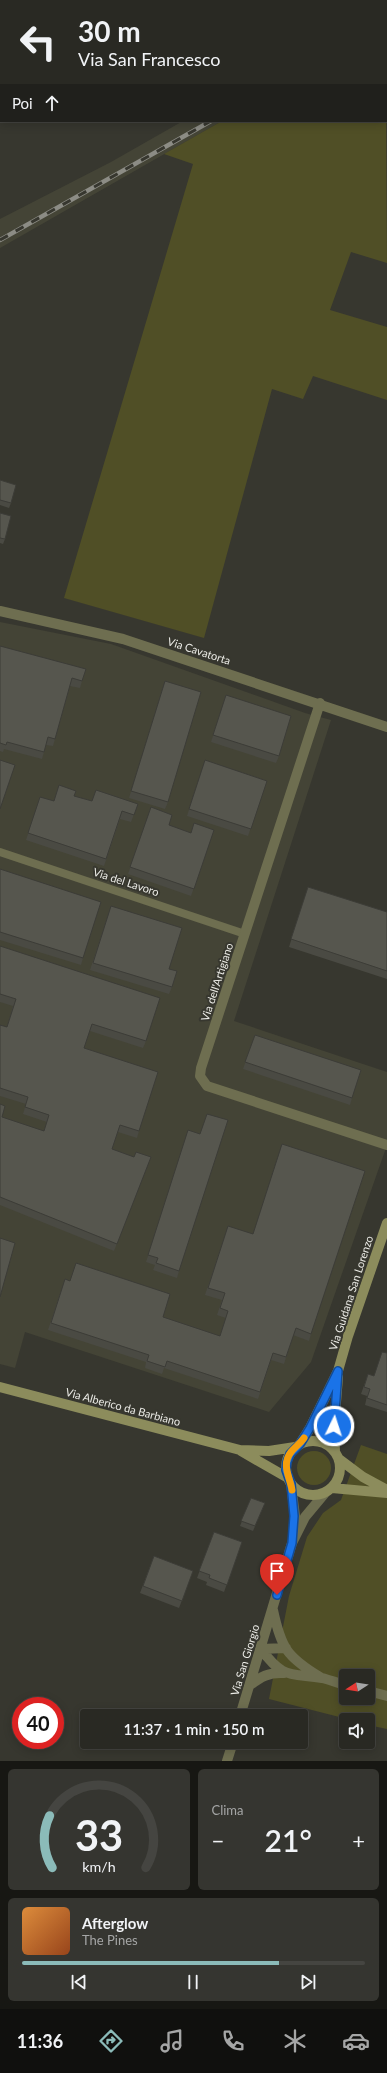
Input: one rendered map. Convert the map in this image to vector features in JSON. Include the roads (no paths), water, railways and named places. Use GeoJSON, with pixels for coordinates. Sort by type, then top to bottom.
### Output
{"type":"FeatureCollection","features":[{"type":"Feature","properties":{"kind":"main road","name":"Via Guidana San Lorenzo"},"geometry":{"type":"LineString","coordinates":[[338,1371],[348,1336],[387,1223]]}},
{"type":"Feature","properties":{"kind":"main road"},"geometry":{"type":"LineString","coordinates":[[338,1371],[310,1428],[287,1462],[289,1481],[306,1495],[316,1495],[328,1491],[387,1491]]}},
{"type":"Feature","properties":{"kind":"main road"},"geometry":{"type":"LineString","coordinates":[[328,1491],[340,1475],[334,1426],[338,1371]]}},
{"type":"Feature","properties":{"kind":"main road","name":"Via Alberico da Barbiano"},"geometry":{"type":"LineString","coordinates":[[0,1387],[240,1450],[269,1451],[298,1446]]}},
{"type":"Feature","properties":{"kind":"main road"},"geometry":{"type":"LineString","coordinates":[[298,1446],[315,1440],[330,1446],[337,1455],[363,1477],[387,1491]]}},
{"type":"Feature","properties":{"kind":"main road","name":"Via Alberico da Barbiano"},"geometry":{"type":"LineString","coordinates":[[240,1450],[289,1481]]}},
{"type":"Feature","properties":{"kind":"street","name":"Via Cavatorta"},"geometry":{"type":"LineString","coordinates":[[0,611],[123,639],[387,727]]}},
{"type":"Feature","properties":{"kind":"street","name":"Via dell'Artigiano"},"geometry":{"type":"LineString","coordinates":[[320,704],[200,1072],[204,1083],[387,1145]]}},
{"type":"Feature","properties":{"kind":"street","name":"Via San Giorgio"},"geometry":{"type":"LineString","coordinates":[[289,1481],[294,1516],[292,1543]]}},
{"type":"Feature","properties":{"kind":"street","name":"Via San Giorgio"},"geometry":{"type":"LineString","coordinates":[[242,1709],[292,1543],[305,1517],[328,1491]]}},
{"type":"Feature","properties":{"kind":"street"},"geometry":{"type":"LineString","coordinates":[[273,1608],[277,1627],[286,1648],[296,1662],[322,1678]]}},
{"type":"Feature","properties":{"kind":"street"},"geometry":{"type":"LineString","coordinates":[[261,1649],[286,1648]]}},
{"type":"Feature","properties":{"kind":"street"},"geometry":{"type":"LineString","coordinates":[[261,1649],[270,1662],[284,1673]]}},
{"type":"Feature","properties":{"kind":"street"},"geometry":{"type":"LineString","coordinates":[[249,1686],[256,1680],[271,1673],[284,1673],[298,1677],[322,1678],[339,1683]]}},
{"type":"Feature","properties":{"kind":"street"},"geometry":{"type":"LineString","coordinates":[[375,1692],[387,1696]]}},
{"type":"Feature","properties":{"kind":"street"},"geometry":{"type":"LineString","coordinates":[[227,1761],[231,1749]]}},
{"type":"Feature","properties":{"kind":"lane","name":"Via del Lavoro"},"geometry":{"type":"LineString","coordinates":[[0,852],[245,934]]}},
{"type":"Feature","properties":{"kind":"railway"},"geometry":{"type":"LineString","coordinates":[[0,240],[209,122]]}}]}
